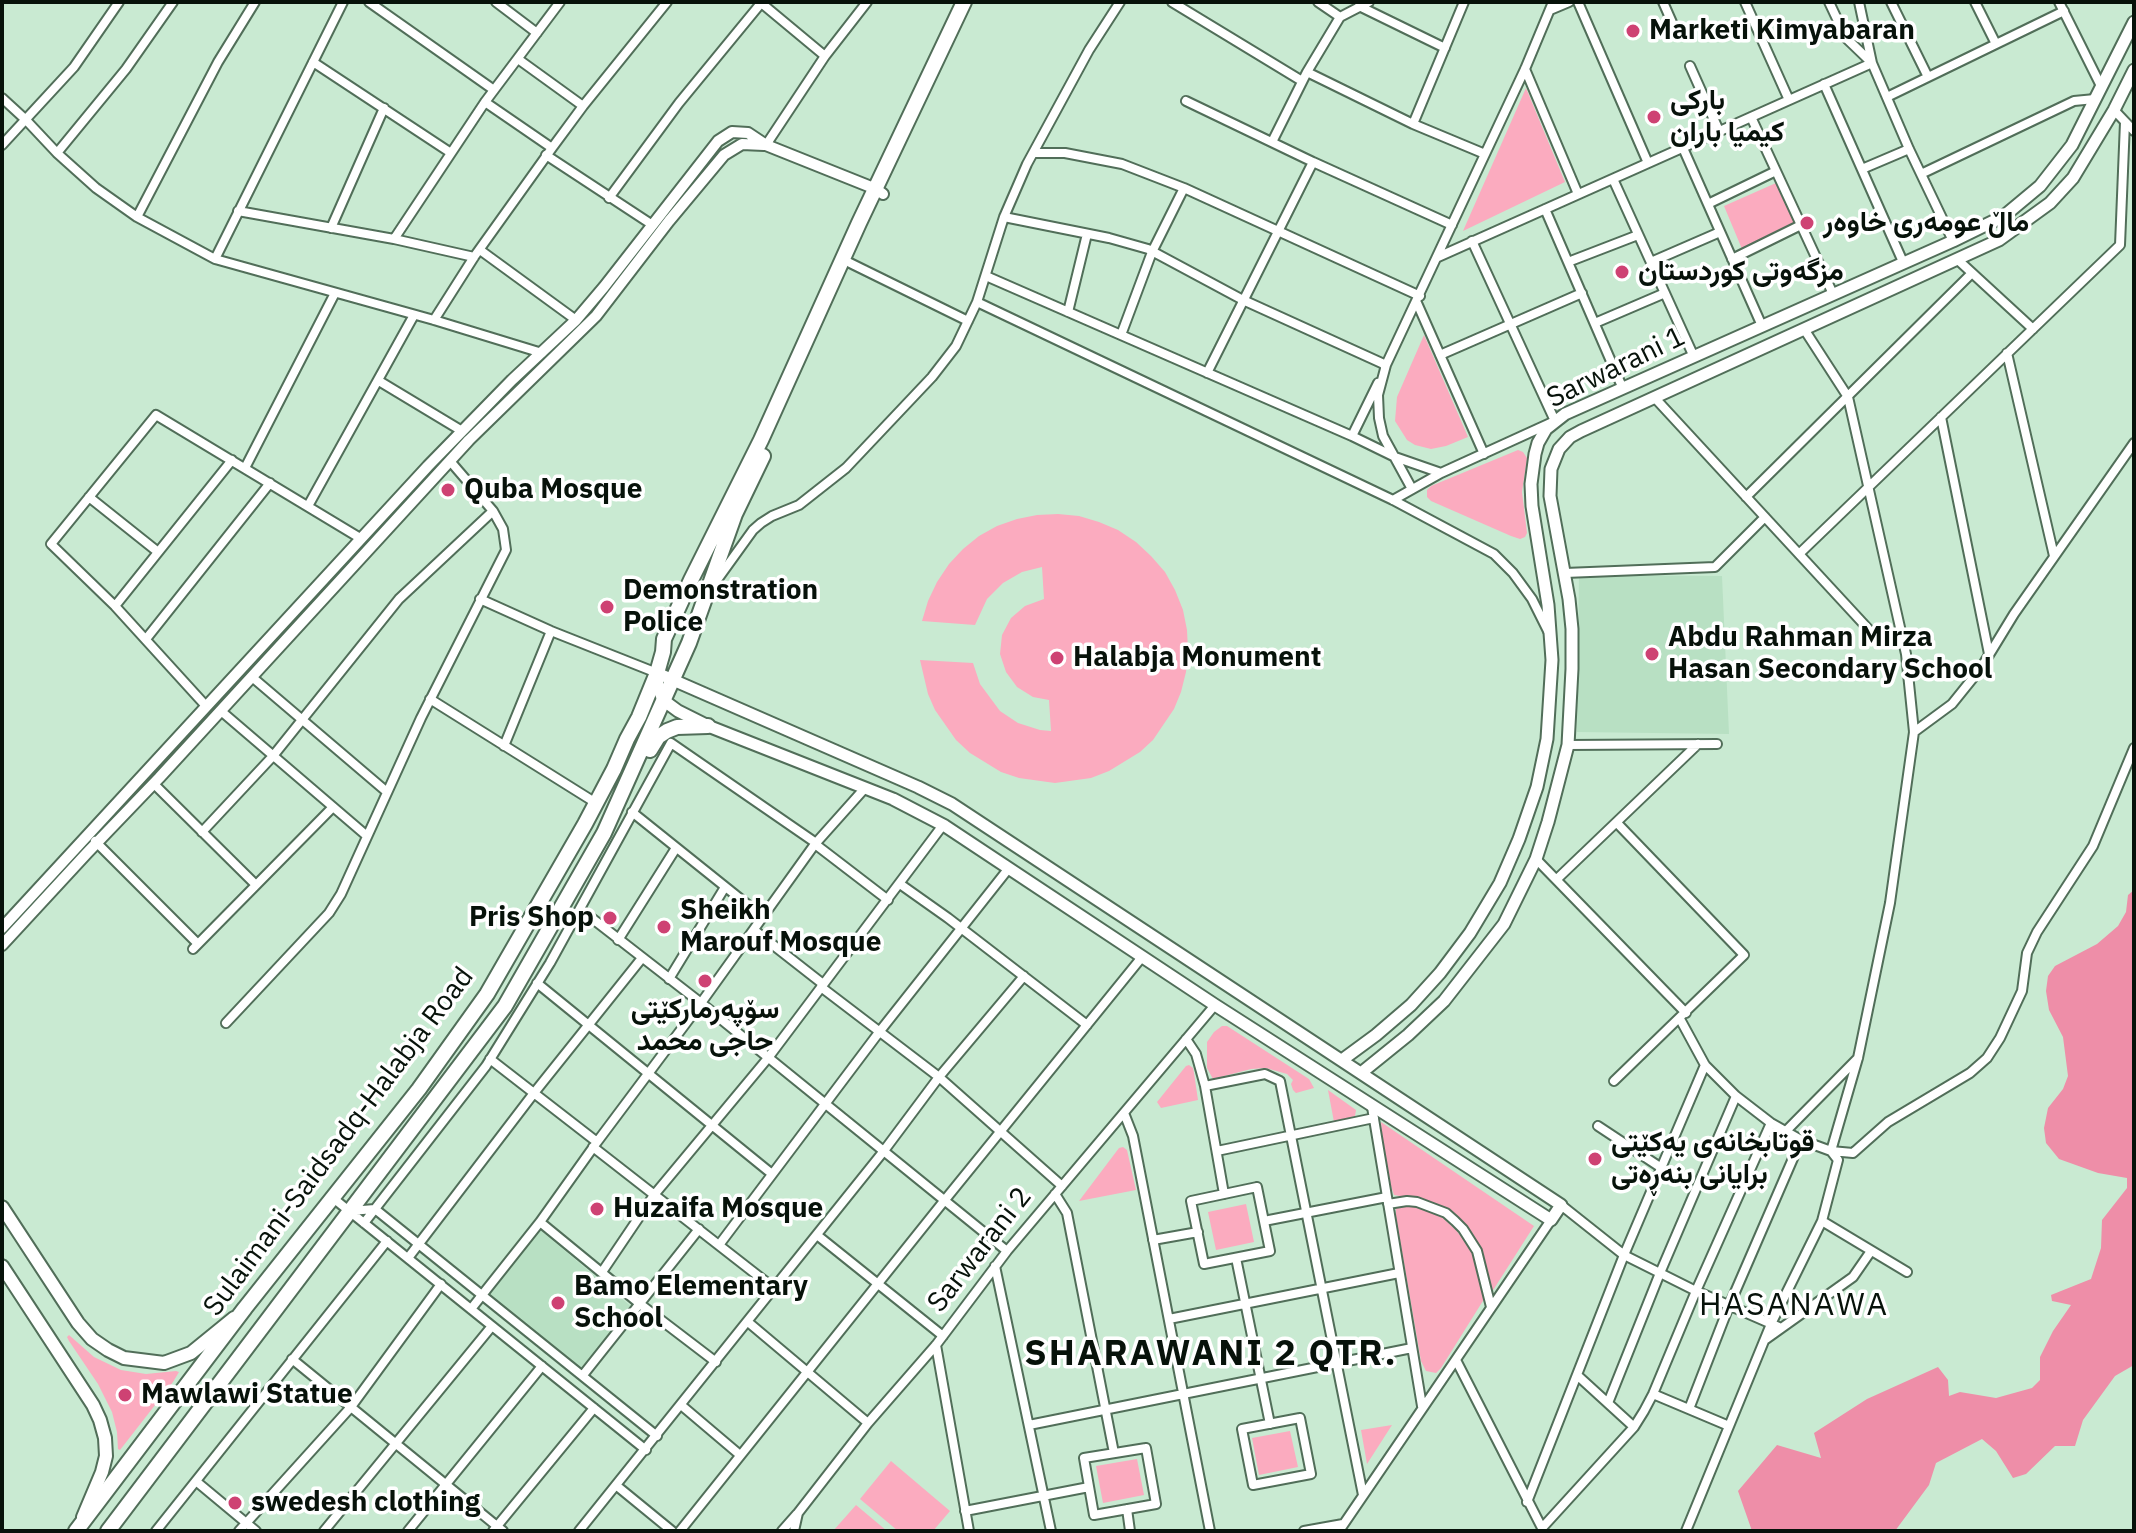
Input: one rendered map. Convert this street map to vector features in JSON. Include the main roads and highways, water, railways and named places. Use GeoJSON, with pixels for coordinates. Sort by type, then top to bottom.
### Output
{"type":"FeatureCollection","features":[{"type":"Feature","properties":{"kind":"highway"},"geometry":{"type":"LineString","coordinates":[[844,270],[964,2]]}},
{"type":"Feature","properties":{"kind":"highway"},"geometry":{"type":"LineString","coordinates":[[880,191],[972,2]]}},
{"type":"Feature","properties":{"kind":"highway","name":"Sulaimani-Saidsadq-Halabja Road"},"geometry":{"type":"LineString","coordinates":[[77,1530],[245,1308],[419,1089],[487,994],[614,769],[639,717],[652,671],[663,652],[664,639],[728,502],[844,270]]}},
{"type":"Feature","properties":{"kind":"highway","name":"Sulaimani-Saidsadq-Halabja Road"},"geometry":{"type":"LineString","coordinates":[[108,1531],[505,1006],[612,816],[689,643],[735,514],[844,270]]}},
{"type":"Feature","properties":{"kind":"highway"},"geometry":{"type":"LineString","coordinates":[[612,816],[658,737],[677,727],[708,726]]}},
{"type":"Feature","properties":{"kind":"main road","name":"Sarwarani 1"},"geometry":{"type":"LineString","coordinates":[[1342,1060],[1411,1005],[1470,933],[1505,873],[1537,787],[1549,720],[1552,639],[1531,484],[1538,443],[1546,429],[1555,421],[1623,389],[2004,216],[2040,186],[2072,145],[2134,22]]}},
{"type":"Feature","properties":{"kind":"main road"},"geometry":{"type":"LineString","coordinates":[[1361,1073],[1444,1001],[1504,924],[1536,859],[1568,745],[1572,692],[1572,629],[1550,496],[1551,469],[1559,449],[1581,431],[1999,240],[2050,203],[2073,178],[2134,70]]}},
{"type":"Feature","properties":{"kind":"main road"},"geometry":{"type":"LineString","coordinates":[[1737,337],[1745,356]]}},
{"type":"Feature","properties":{"kind":"main road"},"geometry":{"type":"LineString","coordinates":[[652,671],[952,804],[1561,1205],[1551,1220],[1373,1112],[943,825],[865,788],[708,726],[678,711],[663,700],[652,671]]}},
{"type":"Feature","properties":{"kind":"main road"},"geometry":{"type":"LineString","coordinates":[[1537,787],[1556,791]]}},
{"type":"Feature","properties":{"kind":"main road"},"geometry":{"type":"LineString","coordinates":[[1037,886],[1050,868]]}},
{"type":"Feature","properties":{"kind":"main road"},"geometry":{"type":"LineString","coordinates":[[2,1207],[78,1323],[92,1339],[124,1358],[164,1363],[191,1353],[245,1308]]}},
{"type":"Feature","properties":{"kind":"main road"},"geometry":{"type":"LineString","coordinates":[[2,1266],[93,1405],[105,1438],[106,1456],[102,1472],[77,1530]]}},
{"type":"Feature","properties":{"kind":"place","name":"Marketi Kimyabaran"},"geometry":{"type":"Point","coordinates":[1633,31]}},
{"type":"Feature","properties":{"kind":"place","name":"باركى كيميا باران"},"geometry":{"type":"Point","coordinates":[1654,117]}},
{"type":"Feature","properties":{"kind":"place","name":"ماڵ عومەری خاوەر"},"geometry":{"type":"Point","coordinates":[1807,223]}},
{"type":"Feature","properties":{"kind":"place","name":"مزگەوتی کوردستان"},"geometry":{"type":"Point","coordinates":[1622,272]}},
{"type":"Feature","properties":{"kind":"place","name":"Quba Mosque"},"geometry":{"type":"Point","coordinates":[448,490]}},
{"type":"Feature","properties":{"kind":"place","name":"Demonstration Police"},"geometry":{"type":"Point","coordinates":[607,607]}},
{"type":"Feature","properties":{"kind":"place","name":"Abdu Rahman Mirza Hasan Secondary School"},"geometry":{"type":"Point","coordinates":[1652,654]}},
{"type":"Feature","properties":{"kind":"place","name":"Halabja Monument"},"geometry":{"type":"Point","coordinates":[1057,658]}},
{"type":"Feature","properties":{"kind":"place","name":"Pris Shop"},"geometry":{"type":"Point","coordinates":[610,918]}},
{"type":"Feature","properties":{"kind":"place","name":"Sheikh Marouf Mosque"},"geometry":{"type":"Point","coordinates":[664,927]}},
{"type":"Feature","properties":{"kind":"place","name":"سۆپەرمارکێتی حاجی محمد"},"geometry":{"type":"Point","coordinates":[705,981]}},
{"type":"Feature","properties":{"kind":"place","name":"قوتابخانەی یەکێتی برایانی بنەڕەتی"},"geometry":{"type":"Point","coordinates":[1595,1159]}},
{"type":"Feature","properties":{"kind":"place","name":"Huzaifa Mosque"},"geometry":{"type":"Point","coordinates":[597,1209]}},
{"type":"Feature","properties":{"kind":"place","name":"Bamo Elementary School"},"geometry":{"type":"Point","coordinates":[558,1303]}},
{"type":"Feature","properties":{"kind":"place","name":"Mawlawi Statue"},"geometry":{"type":"Point","coordinates":[125,1395]}},
{"type":"Feature","properties":{"kind":"place","name":"swedesh clothing"},"geometry":{"type":"Point","coordinates":[235,1503]}},
{"type":"Feature","properties":{"kind":"district","name":"HASANAWA"},"geometry":{"type":"Point","coordinates":[1794,1306]}},
{"type":"Feature","properties":{"kind":"district","name":"SHARAWANI 2 QTR."},"geometry":{"type":"Point","coordinates":[1211,1355]}}]}
